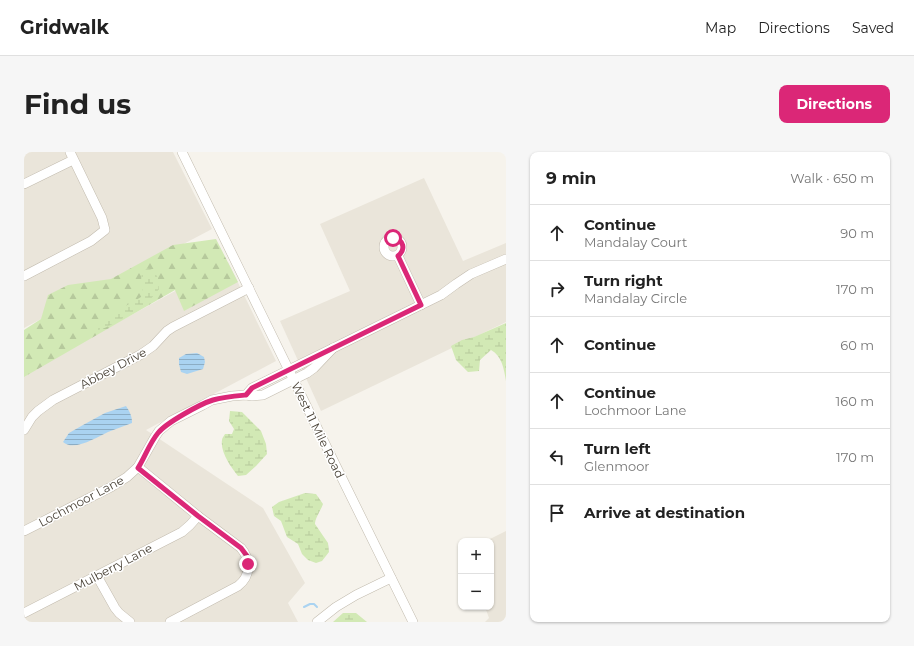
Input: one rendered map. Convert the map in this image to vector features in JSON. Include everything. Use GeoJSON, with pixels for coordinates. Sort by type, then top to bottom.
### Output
{"type":"FeatureCollection","features":[{"type":"Feature","properties":{"kind":"street","name":"West 11 Mile Road"},"geometry":{"type":"LineString","coordinates":[[182,152],[413,622]]}},
{"type":"Feature","properties":{"kind":"street"},"geometry":{"type":"LineString","coordinates":[[24,184],[72,156],[102,218],[105,230],[92,241],[24,276]]}},
{"type":"Feature","properties":{"kind":"street"},"geometry":{"type":"LineString","coordinates":[[398,256],[421,305]]}},
{"type":"Feature","properties":{"kind":"street"},"geometry":{"type":"LineString","coordinates":[[246,395],[252,388],[441,295],[471,274],[506,259]]}},
{"type":"Feature","properties":{"kind":"street","name":"Abbey Drive"},"geometry":{"type":"LineString","coordinates":[[24,430],[32,417],[53,400],[140,355],[153,346],[172,327],[249,288]]}},
{"type":"Feature","properties":{"kind":"street","name":"Lochmoor Lane"},"geometry":{"type":"LineString","coordinates":[[24,530],[119,482],[133,473],[138,468],[159,431],[167,424],[212,400],[232,396],[261,396],[311,370],[333,348]]}},
{"type":"Feature","properties":{"kind":"street"},"geometry":{"type":"LineString","coordinates":[[138,468],[230,540],[245,553],[248,560],[247,573],[244,581],[238,586],[170,622]]}},
{"type":"Feature","properties":{"kind":"street","name":"Mulberry Lane"},"geometry":{"type":"LineString","coordinates":[[24,613],[182,532],[198,516]]}},
{"type":"Feature","properties":{"kind":"street"},"geometry":{"type":"LineString","coordinates":[[97,576],[118,613],[130,622]]}},
{"type":"Feature","properties":{"kind":"street"},"geometry":{"type":"LineString","coordinates":[[317,622],[336,607],[356,595],[391,578]]}},
{"type":"Feature","properties":{"kind":"shaded area"},"geometry":{"type":"Polygon","coordinates":[[[24,152],[173,152],[212,229],[24,328],[24,152]]]}},
{"type":"Feature","properties":{"kind":"shaded area"},"geometry":{"type":"Polygon","coordinates":[[[424,178],[463,261],[506,243],[506,322],[321,411],[280,321],[350,291],[320,224],[424,178]]]}},
{"type":"Feature","properties":{"kind":"shaded area"},"geometry":{"type":"Polygon","coordinates":[[[228,262],[276,361],[146,430],[263,508],[305,583],[288,603],[298,622],[24,622],[24,374],[228,262]]]}},
{"type":"Feature","properties":{"kind":"shaded area"},"geometry":{"type":"Polygon","coordinates":[[[506,531],[506,622],[485,622],[489,618],[486,610],[494,610],[494,538],[492,538],[506,531]]]}},
{"type":"Feature","properties":{"kind":"green space"},"geometry":{"type":"Polygon","coordinates":[[[216,239],[238,282],[184,311],[175,290],[24,377],[24,330],[41,319],[48,295],[68,285],[111,279],[173,245],[216,239]]]}},
{"type":"Feature","properties":{"kind":"green space"},"geometry":{"type":"Polygon","coordinates":[[[148,268],[154,271],[158,278],[159,289],[155,294],[135,311],[103,329],[98,330],[97,324],[141,297],[143,292],[141,280],[142,272],[148,268]]]}},
{"type":"Feature","properties":{"kind":"green space"},"geometry":{"type":"Polygon","coordinates":[[[506,323],[506,381],[500,359],[491,350],[480,360],[479,371],[468,372],[456,360],[451,346],[462,340],[474,337],[506,323]]]}},
{"type":"Feature","properties":{"kind":"green space"},"geometry":{"type":"Polygon","coordinates":[[[230,411],[242,412],[261,431],[266,444],[267,454],[246,475],[238,476],[227,459],[222,445],[222,439],[225,434],[232,434],[234,429],[229,421],[230,411]]]}},
{"type":"Feature","properties":{"kind":"green space"},"geometry":{"type":"Polygon","coordinates":[[[305,493],[316,494],[323,504],[315,524],[328,543],[329,552],[322,561],[316,563],[308,560],[302,554],[298,544],[287,537],[281,521],[274,516],[272,507],[279,502],[305,493]]]}},
{"type":"Feature","properties":{"kind":"green space"},"geometry":{"type":"Polygon","coordinates":[[[343,613],[356,613],[367,622],[333,622],[343,613]]]}},
{"type":"Feature","properties":{"kind":"water"},"geometry":{"type":"Polygon","coordinates":[[[197,353],[204,357],[205,362],[203,369],[187,374],[181,372],[179,358],[186,354],[197,353]]]}},
{"type":"Feature","properties":{"kind":"water"},"geometry":{"type":"Polygon","coordinates":[[[126,406],[132,418],[132,423],[79,445],[68,445],[63,442],[69,433],[83,425],[105,413],[126,406]]]}},
{"type":"Feature","properties":{"kind":"waterway"},"geometry":{"type":"LineString","coordinates":[[304,607],[310,604],[314,604],[317,607]]}},
{"type":"Feature","properties":{"kind":"route"},"geometry":{"type":"LineString","coordinates":[[248,564],[247,556],[241,548],[138,468],[159,431],[171,421],[212,400],[246,395],[252,388],[421,305],[398,256],[403,249],[402,243],[398,239],[393,238]]}}]}
